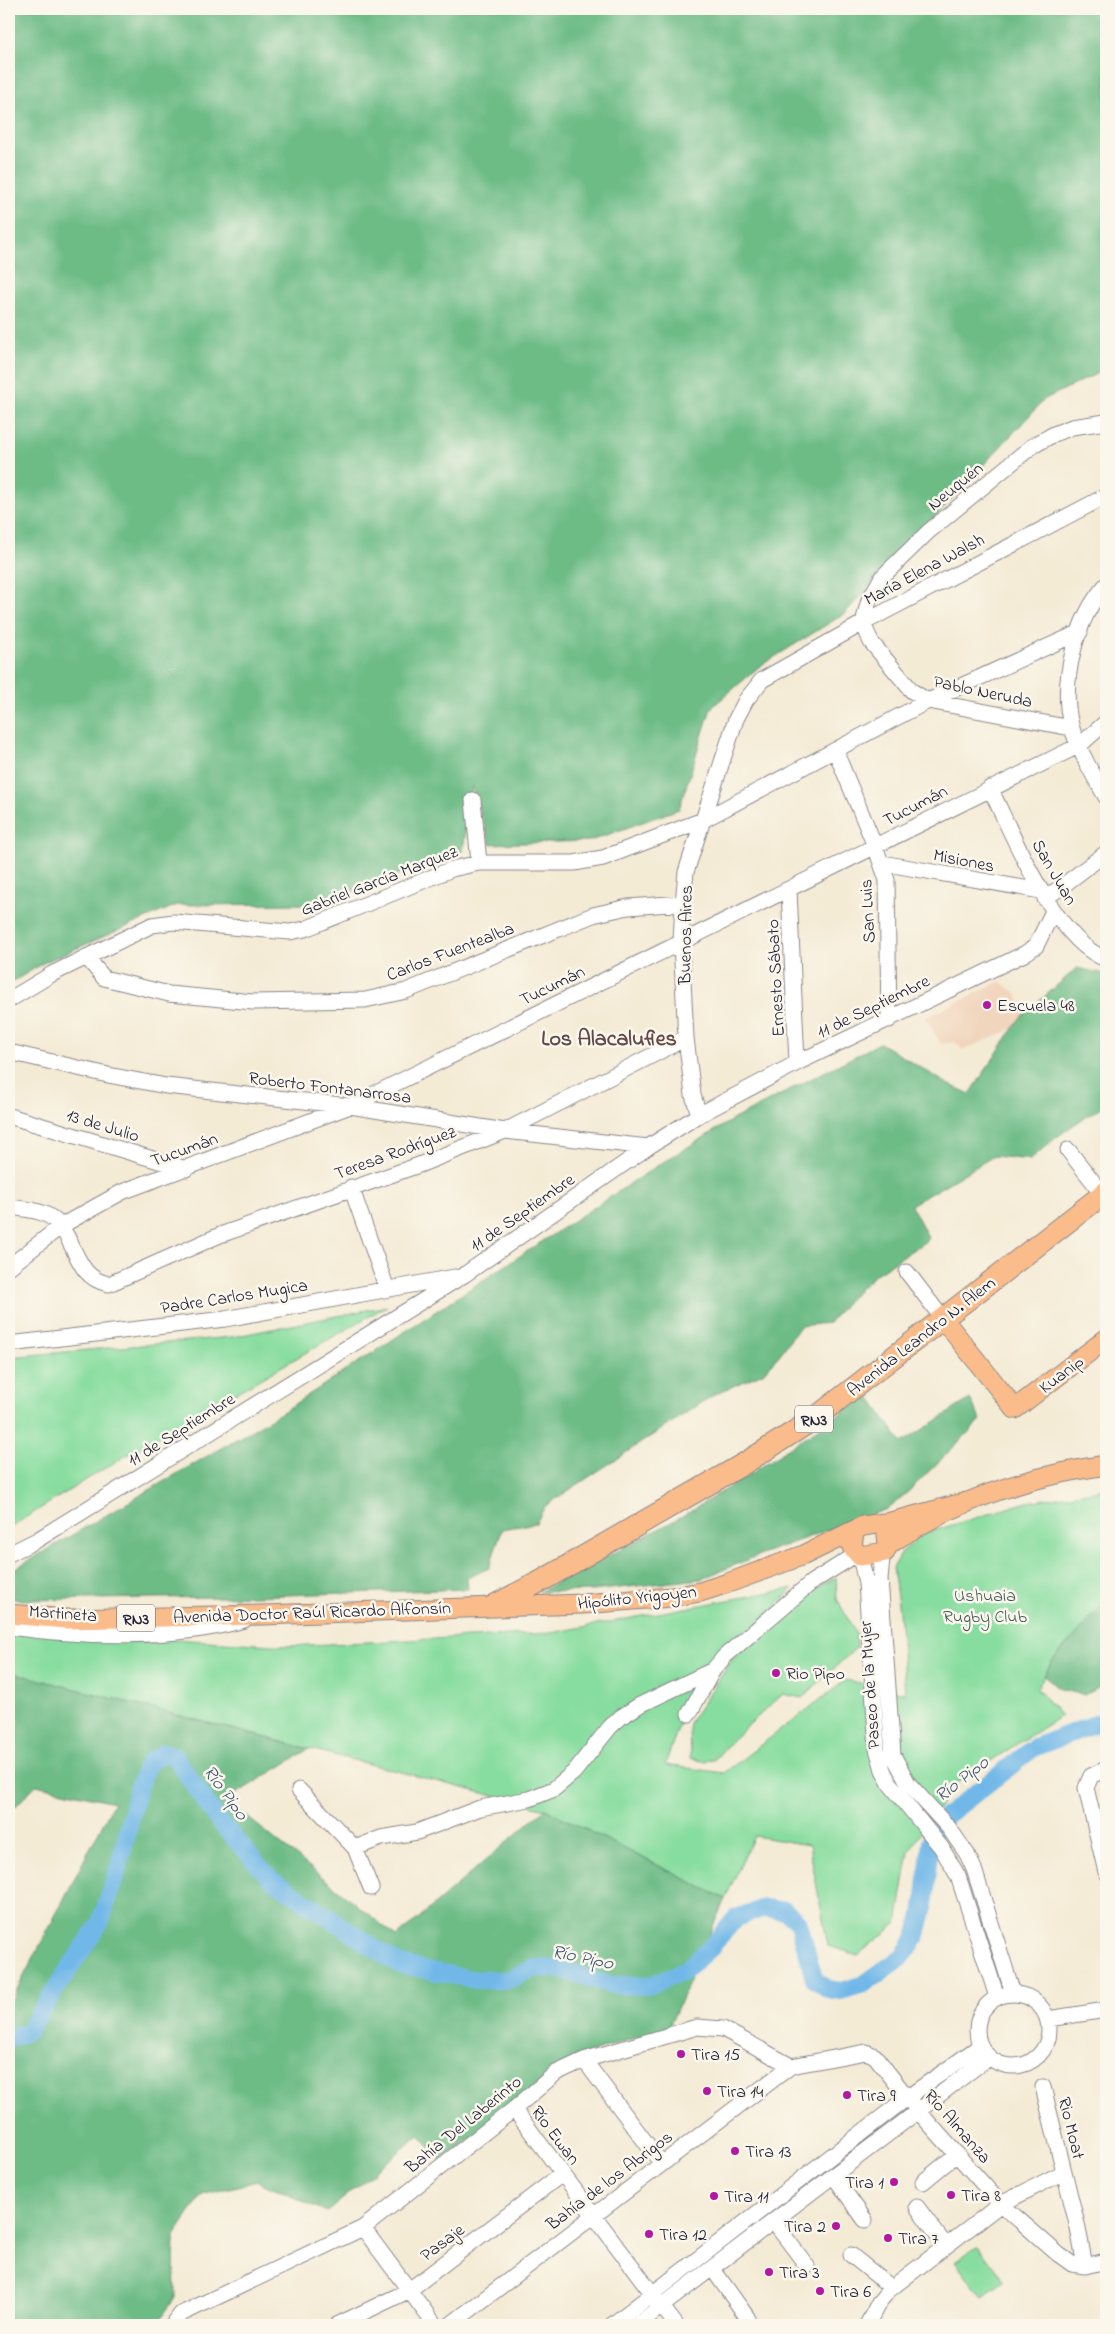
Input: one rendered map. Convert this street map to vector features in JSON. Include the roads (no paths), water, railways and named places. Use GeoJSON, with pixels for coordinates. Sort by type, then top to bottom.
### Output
{"type":"FeatureCollection","features":[{"type":"Feature","properties":{"kind":"highway","name":"Avenida Leandro N. Alem"},"geometry":{"type":"LineString","coordinates":[[495,1605],[584,1557],[780,1442],[811,1421],[1105,1195]]}},
{"type":"Feature","properties":{"kind":"main road","name":"Kuanip"},"geometry":{"type":"LineString","coordinates":[[943,1319],[1015,1409],[1106,1339]]}},
{"type":"Feature","properties":{"kind":"main road"},"geometry":{"type":"LineString","coordinates":[[967,1502],[886,1549],[857,1554],[851,1542],[854,1532],[868,1524],[879,1525],[967,1502],[1035,1478],[1106,1465]]}},
{"type":"Feature","properties":{"kind":"main road"},"geometry":{"type":"LineString","coordinates":[[879,1525],[887,1534],[886,1549]]}},
{"type":"Feature","properties":{"kind":"main road","name":"Hipólito Yrigoyen"},"geometry":{"type":"LineString","coordinates":[[495,1605],[583,1604],[671,1597],[700,1592],[804,1555],[854,1532]]}},
{"type":"Feature","properties":{"kind":"main road","name":"Hipólito Yrigoyen"},"geometry":{"type":"LineString","coordinates":[[804,1555],[857,1554]]}},
{"type":"Feature","properties":{"kind":"main road","name":"Avenida Doctor Raúl Ricardo Alfonsín"},"geometry":{"type":"LineString","coordinates":[[9,1614],[66,1618],[263,1615],[495,1605]]}},
{"type":"Feature","properties":{"kind":"street","name":"Neuquén"},"geometry":{"type":"LineString","coordinates":[[863,623],[869,600],[882,577],[928,532],[1031,447],[1072,427],[1104,426]]}},
{"type":"Feature","properties":{"kind":"street","name":"María Elena Walsh"},"geometry":{"type":"LineString","coordinates":[[762,680],[863,623],[1106,496]]}},
{"type":"Feature","properties":{"kind":"street"},"geometry":{"type":"LineString","coordinates":[[1106,585],[1097,596],[1080,632],[1067,683],[1067,707],[1071,728],[1106,797]]}},
{"type":"Feature","properties":{"kind":"street","name":"Pablo Neruda"},"geometry":{"type":"LineString","coordinates":[[863,623],[871,642],[912,691],[928,701],[1071,728]]}},
{"type":"Feature","properties":{"kind":"street","name":"Gabriel García Marquez"},"geometry":{"type":"LineString","coordinates":[[87,958],[152,925],[173,922],[271,931],[305,929],[452,869],[479,863],[574,863],[593,859],[703,820],[928,701],[1080,632]]}},
{"type":"Feature","properties":{"kind":"street","name":"Buenos Aires"},"geometry":{"type":"LineString","coordinates":[[699,1115],[692,1095],[686,1038],[681,942],[686,872],[736,719],[746,700],[762,680]]}},
{"type":"Feature","properties":{"kind":"street","name":"Tucumán"},"geometry":{"type":"LineString","coordinates":[[9,1267],[60,1226],[122,1192],[350,1106],[1080,745],[1106,722]]}},
{"type":"Feature","properties":{"kind":"street","name":"San Luis"},"geometry":{"type":"LineString","coordinates":[[835,750],[882,863],[887,880],[889,1020]]}},
{"type":"Feature","properties":{"kind":"street","name":"San Juan"},"geometry":{"type":"LineString","coordinates":[[990,788],[1046,901],[1082,943],[1100,957],[1106,959]]}},
{"type":"Feature","properties":{"kind":"street"},"geometry":{"type":"LineString","coordinates":[[473,800],[479,863]]}},
{"type":"Feature","properties":{"kind":"street"},"geometry":{"type":"LineString","coordinates":[[1046,901],[1106,853]]}},
{"type":"Feature","properties":{"kind":"street","name":"Misiones"},"geometry":{"type":"LineString","coordinates":[[882,863],[1046,901]]}},
{"type":"Feature","properties":{"kind":"street","name":"Ernesto Sábato"},"geometry":{"type":"LineString","coordinates":[[790,890],[798,1063]]}},
{"type":"Feature","properties":{"kind":"street","name":"11 de Septiembre"},"geometry":{"type":"LineString","coordinates":[[9,1554],[37,1540],[464,1275],[648,1147],[699,1115],[798,1063],[1024,954],[1036,946],[1046,901]]}},
{"type":"Feature","properties":{"kind":"street","name":"Carlos Fuentealba"},"geometry":{"type":"LineString","coordinates":[[87,958],[104,978],[168,994],[253,1002],[365,1000],[406,990],[593,915],[628,907],[683,903]]}},
{"type":"Feature","properties":{"kind":"street"},"geometry":{"type":"LineString","coordinates":[[9,1000],[52,974],[87,958]]}},
{"type":"Feature","properties":{"kind":"street","name":"Teresa Rodríguez"},"geometry":{"type":"LineString","coordinates":[[60,1226],[87,1274],[97,1282],[109,1284],[220,1235],[351,1187],[419,1165],[505,1131],[686,1038]]}},
{"type":"Feature","properties":{"kind":"street","name":"Roberto Fontanarrosa"},"geometry":{"type":"LineString","coordinates":[[9,1052],[108,1075],[166,1086],[350,1106],[505,1131],[648,1147]]}},
{"type":"Feature","properties":{"kind":"street","name":"13 de Julio"},"geometry":{"type":"LineString","coordinates":[[9,1116],[186,1169]]}},
{"type":"Feature","properties":{"kind":"street"},"geometry":{"type":"LineString","coordinates":[[1068,1150],[1105,1195]]}},
{"type":"Feature","properties":{"kind":"street"},"geometry":{"type":"LineString","coordinates":[[351,1187],[387,1289]]}},
{"type":"Feature","properties":{"kind":"street"},"geometry":{"type":"LineString","coordinates":[[9,1207],[43,1214],[60,1226]]}},
{"type":"Feature","properties":{"kind":"street"},"geometry":{"type":"LineString","coordinates":[[907,1272],[943,1319]]}},
{"type":"Feature","properties":{"kind":"street","name":"Padre Carlos Mugica"},"geometry":{"type":"LineString","coordinates":[[9,1344],[183,1325],[464,1275]]}},
{"type":"Feature","properties":{"kind":"street","name":"Paseo de la Mujer"},"geometry":{"type":"LineString","coordinates":[[886,1549],[882,1558],[880,1580],[893,1755],[908,1783],[949,1828],[967,1854],[974,1869],[1013,1994]]}},
{"type":"Feature","properties":{"kind":"street"},"geometry":{"type":"LineString","coordinates":[[689,1714],[713,1670],[725,1656],[812,1582],[857,1554]]}},
{"type":"Feature","properties":{"kind":"street","name":"Paseo de la Mujer"},"geometry":{"type":"LineString","coordinates":[[857,1554],[866,1583],[879,1761],[890,1784],[941,1846],[958,1876],[997,1997]]}},
{"type":"Feature","properties":{"kind":"street","name":"Martineta"},"geometry":{"type":"LineString","coordinates":[[9,1627],[114,1635],[216,1628],[263,1615]]}},
{"type":"Feature","properties":{"kind":"street"},"geometry":{"type":"LineString","coordinates":[[355,1848],[381,1838],[417,1832],[480,1808],[528,1799],[554,1789],[574,1772],[610,1727],[621,1717],[638,1706],[713,1670]]}},
{"type":"Feature","properties":{"kind":"street"},"geometry":{"type":"LineString","coordinates":[[1106,1769],[1098,1772],[1088,1781],[1087,1796],[1106,1872]]}},
{"type":"Feature","properties":{"kind":"street"},"geometry":{"type":"LineString","coordinates":[[299,1790],[355,1848],[371,1888]]}},
{"type":"Feature","properties":{"kind":"street"},"geometry":{"type":"LineString","coordinates":[[1013,1994],[1025,1996],[1035,2001],[1043,2009],[1048,2019],[1049,2031],[1047,2042],[1041,2053],[1033,2060],[1022,2065],[1010,2066],[999,2063],[985,2052],[977,2035],[977,2024],[981,2013],[988,2004],[997,1997],[1013,1994]]}},
{"type":"Feature","properties":{"kind":"street"},"geometry":{"type":"LineString","coordinates":[[1048,2019],[1106,2010]]}},
{"type":"Feature","properties":{"kind":"street","name":"Bahía Del Laberinto"},"geometry":{"type":"LineString","coordinates":[[182,2322],[363,2228],[514,2110],[556,2072],[584,2060],[697,2028],[710,2027],[723,2029],[791,2066]]}},
{"type":"Feature","properties":{"kind":"street","name":"Río Almanza"},"geometry":{"type":"LineString","coordinates":[[791,2066],[871,2052],[918,2111],[1001,2204],[1058,2254],[1072,2264],[1085,2266]]}},
{"type":"Feature","properties":{"kind":"street"},"geometry":{"type":"LineString","coordinates":[[612,2325],[908,2097],[985,2052]]}},
{"type":"Feature","properties":{"kind":"street"},"geometry":{"type":"LineString","coordinates":[[636,2325],[918,2111],[985,2052]]}},
{"type":"Feature","properties":{"kind":"street"},"geometry":{"type":"LineString","coordinates":[[584,2060],[662,2164]]}},
{"type":"Feature","properties":{"kind":"street","name":"Bahía de los Abrigos"},"geometry":{"type":"LineString","coordinates":[[450,2325],[791,2066]]}},
{"type":"Feature","properties":{"kind":"street","name":"Rio Moat"},"geometry":{"type":"LineString","coordinates":[[1043,2087],[1085,2266]]}},
{"type":"Feature","properties":{"kind":"street","name":"Río Ewan"},"geometry":{"type":"LineString","coordinates":[[514,2110],[676,2325]]}},
{"type":"Feature","properties":{"kind":"street"},"geometry":{"type":"LineString","coordinates":[[923,2182],[957,2154]]}},
{"type":"Feature","properties":{"kind":"street"},"geometry":{"type":"LineString","coordinates":[[867,2325],[879,2302],[892,2288],[946,2246],[1001,2204],[1064,2172]]}},
{"type":"Feature","properties":{"kind":"street","name":"Pasaje"},"geometry":{"type":"LineString","coordinates":[[337,2325],[408,2291],[562,2174]]}},
{"type":"Feature","properties":{"kind":"street"},"geometry":{"type":"LineString","coordinates":[[833,2176],[865,2220]]}},
{"type":"Feature","properties":{"kind":"street"},"geometry":{"type":"LineString","coordinates":[[917,2207],[946,2246]]}},
{"type":"Feature","properties":{"kind":"street"},"geometry":{"type":"LineString","coordinates":[[773,2221],[807,2266]]}},
{"type":"Feature","properties":{"kind":"street"},"geometry":{"type":"LineString","coordinates":[[363,2228],[435,2325]]}},
{"type":"Feature","properties":{"kind":"street"},"geometry":{"type":"LineString","coordinates":[[851,2255],[892,2288]]}},
{"type":"Feature","properties":{"kind":"street"},"geometry":{"type":"LineString","coordinates":[[1085,2266],[1106,2260]]}},
{"type":"Feature","properties":{"kind":"street"},"geometry":{"type":"LineString","coordinates":[[712,2268],[747,2316]]}},
{"type":"Feature","properties":{"kind":"waterway","name":"Río Pipo"},"geometry":{"type":"LineString","coordinates":[[9,2039],[28,2031],[100,1923],[119,1866],[138,1787],[149,1762],[165,1752],[175,1757],[218,1820],[270,1878],[398,1964],[476,1980],[508,1980],[535,1968],[560,1969],[612,1985],[648,1986],[684,1971],[709,1949],[736,1918],[764,1908],[785,1911],[799,1923],[814,1979],[828,1989],[841,1991],[864,1984],[902,1957],[916,1938],[924,1907],[931,1842],[936,1824],[1035,1747],[1106,1720]]}},
{"type":"Feature","properties":{"kind":"place","name":"Escuela 48"},"geometry":{"type":"Point","coordinates":[987,1005]}},
{"type":"Feature","properties":{"kind":"place","name":"Rio Pipo"},"geometry":{"type":"Point","coordinates":[776,1673]}},
{"type":"Feature","properties":{"kind":"place","name":"Tira 15"},"geometry":{"type":"Point","coordinates":[681,2054]}},
{"type":"Feature","properties":{"kind":"place","name":"Tira 14"},"geometry":{"type":"Point","coordinates":[707,2091]}},
{"type":"Feature","properties":{"kind":"place","name":"Tira 9"},"geometry":{"type":"Point","coordinates":[847,2095]}},
{"type":"Feature","properties":{"kind":"place","name":"Tira 13"},"geometry":{"type":"Point","coordinates":[735,2151]}},
{"type":"Feature","properties":{"kind":"place","name":"Tira 1"},"geometry":{"type":"Point","coordinates":[894,2182]}},
{"type":"Feature","properties":{"kind":"place","name":"Tira 8"},"geometry":{"type":"Point","coordinates":[951,2195]}},
{"type":"Feature","properties":{"kind":"place","name":"Tira 11"},"geometry":{"type":"Point","coordinates":[714,2196]}},
{"type":"Feature","properties":{"kind":"place","name":"Tira 2"},"geometry":{"type":"Point","coordinates":[836,2226]}},
{"type":"Feature","properties":{"kind":"place","name":"Tira 12"},"geometry":{"type":"Point","coordinates":[649,2234]}},
{"type":"Feature","properties":{"kind":"place","name":"Tira 7"},"geometry":{"type":"Point","coordinates":[888,2238]}},
{"type":"Feature","properties":{"kind":"place","name":"Tira 3"},"geometry":{"type":"Point","coordinates":[769,2272]}},
{"type":"Feature","properties":{"kind":"place","name":"Tira 6"},"geometry":{"type":"Point","coordinates":[820,2291]}},
{"type":"Feature","properties":{"kind":"district","name":"Los Alacalufles"},"geometry":{"type":"Point","coordinates":[609,1037]}},
{"type":"Feature","properties":{"kind":"park label","name":"Ushuaia Rugby Club"},"geometry":{"type":"Point","coordinates":[985,1605]}}]}
